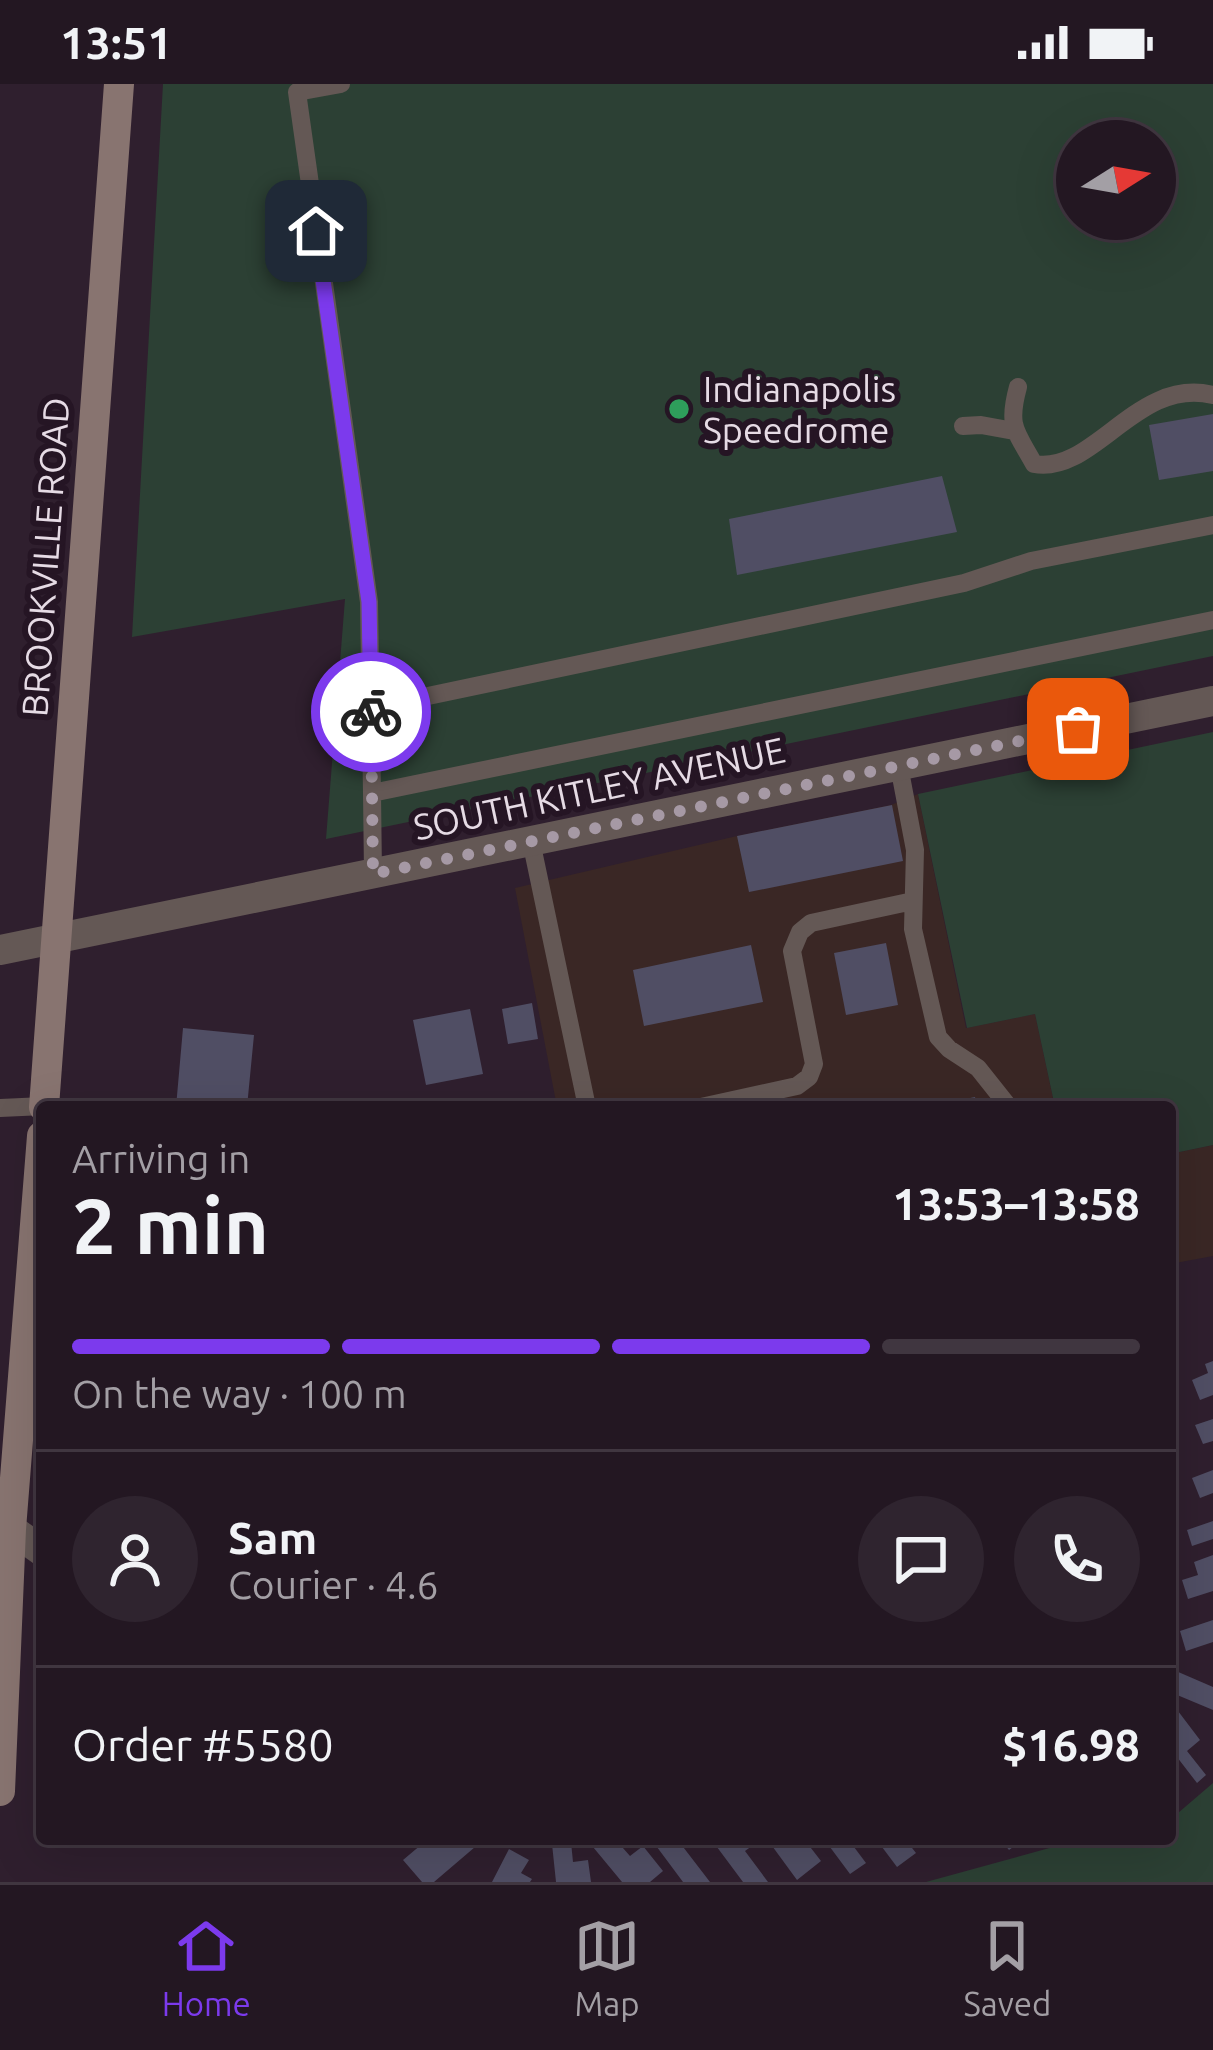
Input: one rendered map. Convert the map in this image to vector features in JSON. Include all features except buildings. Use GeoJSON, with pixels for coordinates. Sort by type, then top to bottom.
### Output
{"type":"FeatureCollection","features":[{"type":"Feature","properties":{"kind":"main road","name":"BROOKVILLE ROAD"},"geometry":{"type":"LineString","coordinates":[[44,1101],[119,84]]}},
{"type":"Feature","properties":{"kind":"main road"},"geometry":{"type":"LineString","coordinates":[[0,1791],[10,1529],[36,1203]]}},
{"type":"Feature","properties":{"kind":"street","name":"SOUTH KITLEY AVENUE"},"geometry":{"type":"LineString","coordinates":[[0,950],[1213,701]]}},
{"type":"Feature","properties":{"kind":"street"},"geometry":{"type":"LineString","coordinates":[[10,1529],[36,1548]]}},
{"type":"Feature","properties":{"kind":"lane"},"geometry":{"type":"LineString","coordinates":[[340,84],[290,88],[369,602],[373,874]]}},
{"type":"Feature","properties":{"kind":"lane"},"geometry":{"type":"LineString","coordinates":[[1018,387],[1014,430],[1034,464],[1048,466],[1070,459],[1157,401],[1171,395],[1213,394]]}},
{"type":"Feature","properties":{"kind":"lane"},"geometry":{"type":"LineString","coordinates":[[963,426],[1014,430]]}},
{"type":"Feature","properties":{"kind":"lane"},"geometry":{"type":"LineString","coordinates":[[370,709],[1213,525]]}},
{"type":"Feature","properties":{"kind":"lane"},"geometry":{"type":"LineString","coordinates":[[372,793],[1213,620]]}},
{"type":"Feature","properties":{"kind":"lane"},"geometry":{"type":"LineString","coordinates":[[898,766],[915,850],[914,929],[938,1037],[978,1068],[1004,1101]]}},
{"type":"Feature","properties":{"kind":"lane"},"geometry":{"type":"LineString","coordinates":[[531,841],[586,1101]]}},
{"type":"Feature","properties":{"kind":"lane"},"geometry":{"type":"LineString","coordinates":[[728,1101],[797,1086],[814,1064],[792,951],[800,932],[811,923],[913,901]]}},
{"type":"Feature","properties":{"kind":"lane"},"geometry":{"type":"LineString","coordinates":[[0,1108],[36,1107]]}},
{"type":"Feature","properties":{"kind":"shaded area"},"geometry":{"type":"Polygon","coordinates":[[[918,794],[966,1028],[1035,1014],[1054,1101],[556,1101],[515,888],[891,805],[918,794]]]}},
{"type":"Feature","properties":{"kind":"shaded area"},"geometry":{"type":"Polygon","coordinates":[[[1213,1145],[1213,1256],[1176,1263],[1176,1153],[1213,1145]]]}},
{"type":"Feature","properties":{"kind":"green space","name":"Indianapolis Speedrome"},"geometry":{"type":"Polygon","coordinates":[[[163,84],[1213,84],[1213,656],[326,839],[345,599],[132,637],[163,84]]]}},
{"type":"Feature","properties":{"kind":"green space"},"geometry":{"type":"Polygon","coordinates":[[[1213,732],[1213,1145],[1176,1153],[1176,1101],[1054,1101],[1035,1014],[967,1028],[918,794],[1213,732]]]}},
{"type":"Feature","properties":{"kind":"green space"},"geometry":{"type":"Polygon","coordinates":[[[1213,1783],[1213,1882],[926,1882],[1060,1845],[1176,1845],[1178,1813],[1213,1783]]]}},
{"type":"Feature","properties":{"kind":"way so far"},"geometry":{"type":"LineString","coordinates":[[371,712],[373,874],[1078,729]]}},
{"type":"Feature","properties":{"kind":"place","name":"Indianapolis Speedrome"},"geometry":{"type":"Point","coordinates":[679,409]}},
{"type":"Feature","properties":{"kind":"route"},"geometry":{"type":"LineString","coordinates":[[316,231],[369,602],[371,712]]}}]}
